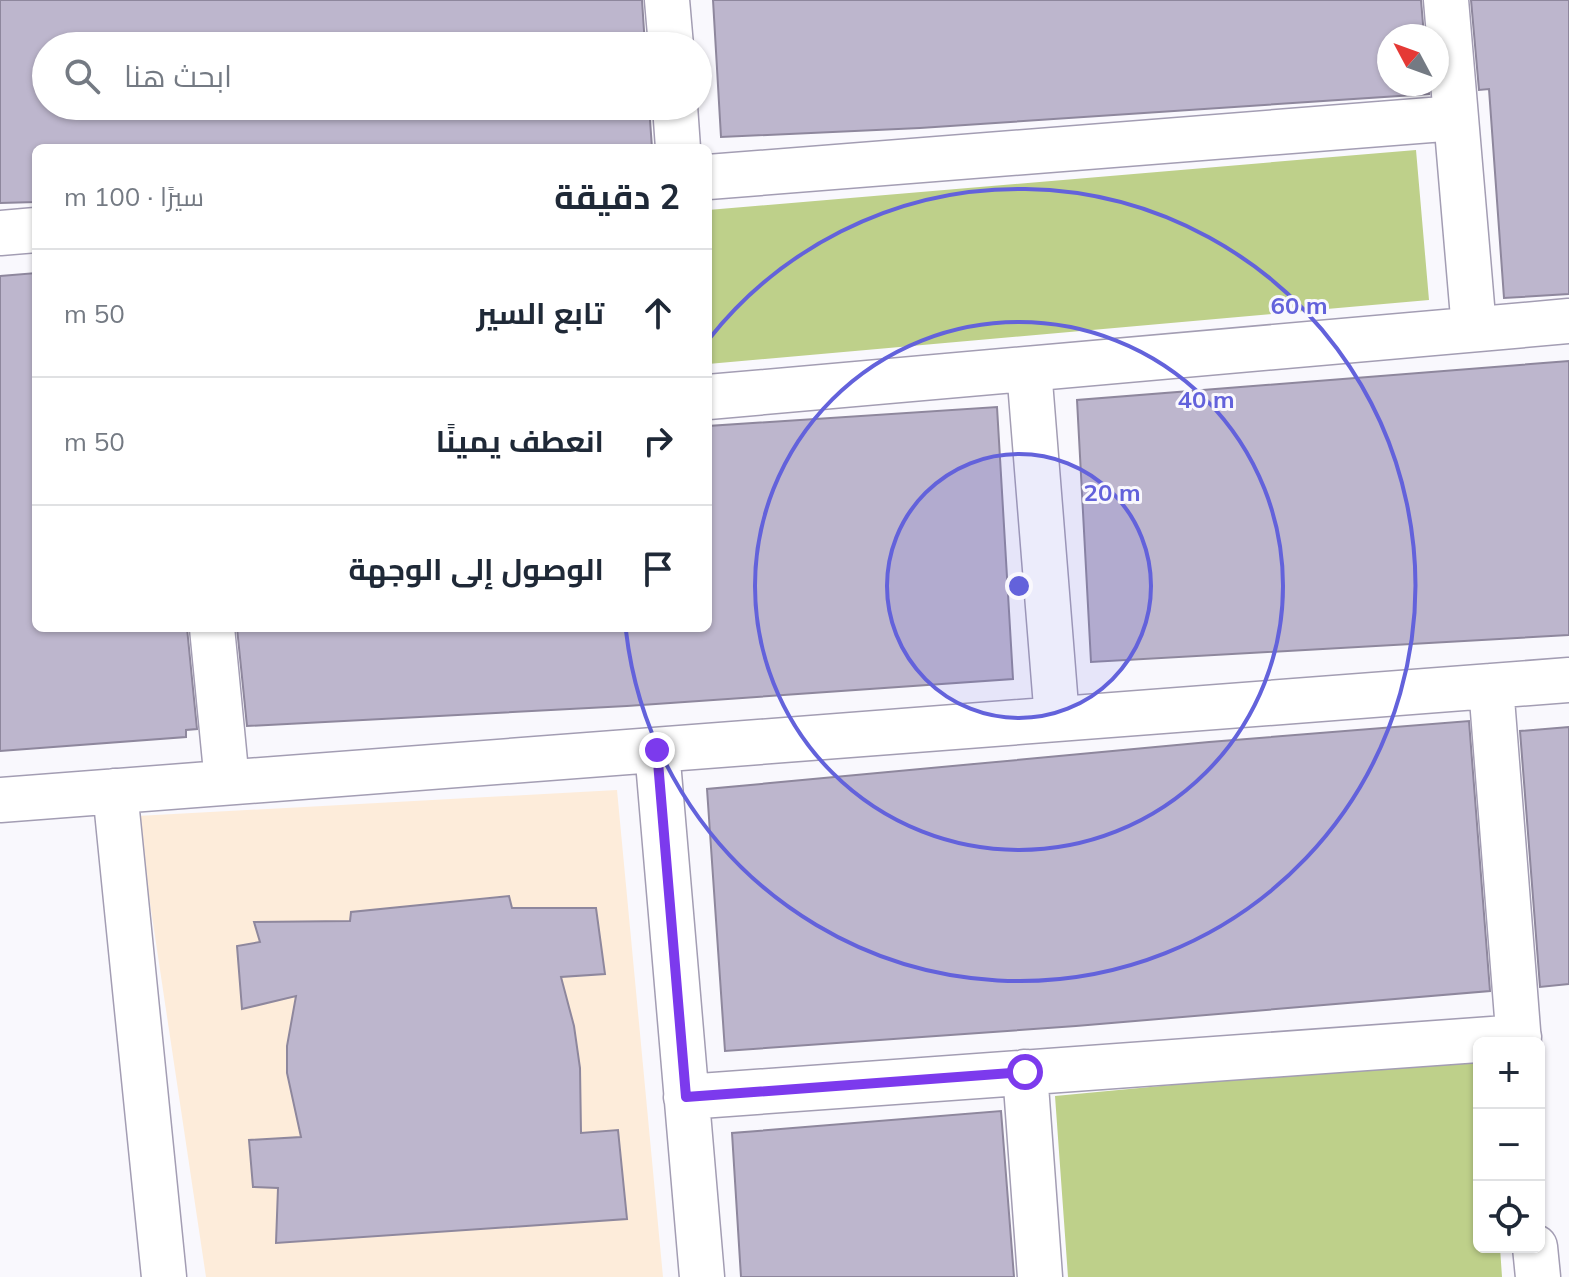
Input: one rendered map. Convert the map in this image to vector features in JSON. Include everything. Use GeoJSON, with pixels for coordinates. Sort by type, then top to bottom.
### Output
{"type":"FeatureCollection","features":[{"type":"Feature","properties":{"kind":"street"},"geometry":{"type":"LineString","coordinates":[[667,0],[670,32]]}},
{"type":"Feature","properties":{"kind":"street"},"geometry":{"type":"LineString","coordinates":[[1446,0],[1474,329]]}},
{"type":"Feature","properties":{"kind":"street"},"geometry":{"type":"LineString","coordinates":[[712,177],[1456,118]]}},
{"type":"Feature","properties":{"kind":"street"},"geometry":{"type":"LineString","coordinates":[[676,120],[678,144]]}},
{"type":"Feature","properties":{"kind":"street"},"geometry":{"type":"LineString","coordinates":[[0,233],[32,230]]}},
{"type":"Feature","properties":{"kind":"street"},"geometry":{"type":"LineString","coordinates":[[712,397],[1569,321]]}},
{"type":"Feature","properties":{"kind":"street"},"geometry":{"type":"LineString","coordinates":[[1029,369],[1057,719]]}},
{"type":"Feature","properties":{"kind":"street"},"geometry":{"type":"LineString","coordinates":[[212,632],[227,782]]}},
{"type":"Feature","properties":{"kind":"street"},"geometry":{"type":"LineString","coordinates":[[0,800],[1569,680]]}},
{"type":"Feature","properties":{"kind":"street"},"geometry":{"type":"LineString","coordinates":[[1491,686],[1519,1037]]}},
{"type":"Feature","properties":{"kind":"street"},"geometry":{"type":"LineString","coordinates":[[657,750],[702,1277]]}},
{"type":"Feature","properties":{"kind":"street"},"geometry":{"type":"LineString","coordinates":[[115,791],[164,1277]]}},
{"type":"Feature","properties":{"kind":"street"},"geometry":{"type":"LineString","coordinates":[[686,1097],[1473,1043]]}},
{"type":"Feature","properties":{"kind":"street"},"geometry":{"type":"LineString","coordinates":[[1025,1072],[1040,1277]]}},
{"type":"Feature","properties":{"kind":"street"},"geometry":{"type":"LineString","coordinates":[[1536,1253],[1538,1277]]}},
{"type":"Feature","properties":{"kind":"shaded area"},"geometry":{"type":"Polygon","coordinates":[[[617,790],[663,1277],[206,1277],[137,816],[617,790]]]}},
{"type":"Feature","properties":{"kind":"green space"},"geometry":{"type":"Polygon","coordinates":[[[1416,150],[1429,300],[712,364],[712,210],[1416,150]]]}},
{"type":"Feature","properties":{"kind":"green space"},"geometry":{"type":"Polygon","coordinates":[[[1473,1057],[1473,1253],[1500,1253],[1502,1277],[1068,1277],[1055,1096],[1473,1057]]]}},
{"type":"Feature","properties":{"kind":"building"},"geometry":{"type":"Polygon","coordinates":[[[0,0],[642,0],[644,32],[32,32],[32,120],[650,120],[652,144],[32,144],[32,202],[0,203],[0,0]]]}},
{"type":"Feature","properties":{"kind":"building"},"geometry":{"type":"Polygon","coordinates":[[[713,0],[1421,0],[1423,24],[1377,24],[1377,96],[1399,96],[920,128],[721,137],[713,0]]]}},
{"type":"Feature","properties":{"kind":"building"},"geometry":{"type":"Polygon","coordinates":[[[1471,0],[1569,0],[1569,294],[1504,298],[1489,89],[1479,90],[1471,0]]]}},
{"type":"Feature","properties":{"kind":"building"},"geometry":{"type":"Polygon","coordinates":[[[32,273],[32,632],[187,632],[197,729],[186,730],[186,737],[0,751],[0,276],[32,273]]]}},
{"type":"Feature","properties":{"kind":"building"},"geometry":{"type":"Polygon","coordinates":[[[1569,361],[1569,635],[1091,662],[1077,400],[1569,361]]]}},
{"type":"Feature","properties":{"kind":"building"},"geometry":{"type":"Polygon","coordinates":[[[997,407],[1013,679],[627,706],[247,726],[237,632],[712,632],[712,426],[997,407]]]}},
{"type":"Feature","properties":{"kind":"building"},"geometry":{"type":"Polygon","coordinates":[[[1469,721],[1490,991],[1076,1026],[725,1051],[707,789],[1469,721]]]}},
{"type":"Feature","properties":{"kind":"building"},"geometry":{"type":"Polygon","coordinates":[[[1569,727],[1569,984],[1540,987],[1520,731],[1569,727]]]}},
{"type":"Feature","properties":{"kind":"building"},"geometry":{"type":"Polygon","coordinates":[[[509,896],[512,908],[596,908],[605,974],[561,977],[574,1026],[580,1068],[581,1133],[618,1130],[627,1219],[276,1243],[278,1188],[253,1187],[249,1140],[301,1137],[287,1073],[287,1046],[296,996],[242,1009],[237,946],[260,942],[254,922],[350,921],[351,912],[509,896]]]}},
{"type":"Feature","properties":{"kind":"building"},"geometry":{"type":"Polygon","coordinates":[[[1001,1111],[1014,1277],[741,1277],[732,1133],[1001,1111]]]}},
{"type":"Feature","properties":{"kind":"route"},"geometry":{"type":"LineString","coordinates":[[657,750],[686,1097],[1025,1072]]}}]}
